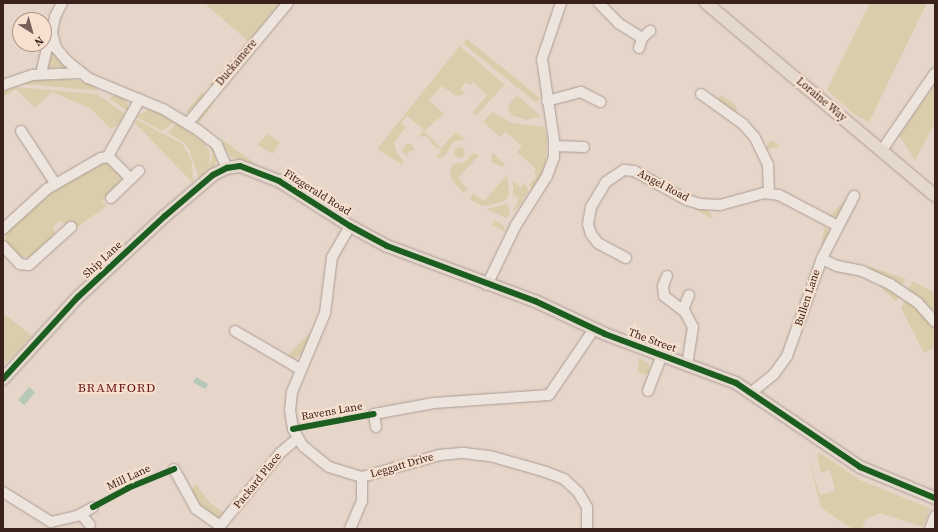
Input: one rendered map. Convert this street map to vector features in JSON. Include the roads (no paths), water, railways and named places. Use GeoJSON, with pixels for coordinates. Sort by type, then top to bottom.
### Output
{"type":"FeatureCollection","features":[{"type":"Feature","properties":{"kind":"main road","name":"Loraine Way"},"geometry":{"type":"LineString","coordinates":[[706,3],[935,196]]}},
{"type":"Feature","properties":{"kind":"main road","name":"Fitzgerald Road"},"geometry":{"type":"LineString","coordinates":[[227,168],[245,167],[280,181],[350,226]]}},
{"type":"Feature","properties":{"kind":"main road","name":"Ship Lane"},"geometry":{"type":"LineString","coordinates":[[3,379],[78,297],[132,246],[198,187],[227,168]]}},
{"type":"Feature","properties":{"kind":"main road","name":"The Street"},"geometry":{"type":"LineString","coordinates":[[350,226],[387,246],[535,301],[594,329],[687,363],[752,392],[860,467],[935,498]]}},
{"type":"Feature","properties":{"kind":"street"},"geometry":{"type":"LineString","coordinates":[[62,3],[53,23],[52,39],[62,56],[80,73],[140,99],[188,123],[215,142],[227,168]]}},
{"type":"Feature","properties":{"kind":"street","name":"Duckamere"},"geometry":{"type":"LineString","coordinates":[[188,123],[288,3]]}},
{"type":"Feature","properties":{"kind":"street"},"geometry":{"type":"LineString","coordinates":[[487,284],[516,224],[547,176],[554,157],[554,146],[542,58],[560,3]]}},
{"type":"Feature","properties":{"kind":"street"},"geometry":{"type":"LineString","coordinates":[[599,3],[618,23],[641,43],[650,31]]}},
{"type":"Feature","properties":{"kind":"street"},"geometry":{"type":"LineString","coordinates":[[41,74],[46,52]]}},
{"type":"Feature","properties":{"kind":"street"},"geometry":{"type":"LineString","coordinates":[[3,85],[21,78],[41,74],[80,73]]}},
{"type":"Feature","properties":{"kind":"street"},"geometry":{"type":"LineString","coordinates":[[882,150],[935,74]]}},
{"type":"Feature","properties":{"kind":"street"},"geometry":{"type":"LineString","coordinates":[[547,101],[581,92],[601,102]]}},
{"type":"Feature","properties":{"kind":"street"},"geometry":{"type":"LineString","coordinates":[[701,94],[743,124],[756,138],[768,165],[769,194]]}},
{"type":"Feature","properties":{"kind":"street"},"geometry":{"type":"LineString","coordinates":[[3,229],[29,203],[55,183],[108,156],[140,99]]}},
{"type":"Feature","properties":{"kind":"street"},"geometry":{"type":"LineString","coordinates":[[21,132],[55,183]]}},
{"type":"Feature","properties":{"kind":"street"},"geometry":{"type":"LineString","coordinates":[[554,146],[584,146]]}},
{"type":"Feature","properties":{"kind":"street"},"geometry":{"type":"LineString","coordinates":[[108,156],[135,175],[111,198]]}},
{"type":"Feature","properties":{"kind":"street","name":"Angel Road"},"geometry":{"type":"LineString","coordinates":[[626,258],[598,243],[591,234],[588,224],[592,207],[606,182],[620,172],[634,171],[687,200],[700,204],[720,205],[769,194],[783,197],[838,226]]}},
{"type":"Feature","properties":{"kind":"street","name":"Bullen Lane"},"geometry":{"type":"LineString","coordinates":[[752,392],[774,374],[789,352],[822,259],[854,196]]}},
{"type":"Feature","properties":{"kind":"street","name":"Leggatt Drive"},"geometry":{"type":"LineString","coordinates":[[350,226],[332,257],[325,313],[300,369],[290,401],[291,420],[298,438],[320,462],[342,472],[362,477],[439,455],[464,453],[490,456],[564,479],[578,492],[587,507],[587,529]]}},
{"type":"Feature","properties":{"kind":"street"},"geometry":{"type":"LineString","coordinates":[[3,246],[20,264],[29,265],[71,227]]}},
{"type":"Feature","properties":{"kind":"street"},"geometry":{"type":"LineString","coordinates":[[822,259],[837,266],[862,270],[890,284],[918,303],[935,322]]}},
{"type":"Feature","properties":{"kind":"street"},"geometry":{"type":"LineString","coordinates":[[667,276],[663,286],[664,296],[683,310],[692,323],[694,332],[687,363]]}},
{"type":"Feature","properties":{"kind":"street"},"geometry":{"type":"LineString","coordinates":[[683,310],[689,295]]}},
{"type":"Feature","properties":{"kind":"street","name":"Ravens Lane"},"geometry":{"type":"LineString","coordinates":[[376,427],[374,414],[434,403],[549,395],[594,329]]}},
{"type":"Feature","properties":{"kind":"street"},"geometry":{"type":"LineString","coordinates":[[235,331],[300,369]]}},
{"type":"Feature","properties":{"kind":"street"},"geometry":{"type":"LineString","coordinates":[[648,391],[662,355]]}},
{"type":"Feature","properties":{"kind":"street","name":"Packard Place"},"geometry":{"type":"LineString","coordinates":[[174,469],[196,509],[222,527],[280,453],[298,438]]}},
{"type":"Feature","properties":{"kind":"street"},"geometry":{"type":"LineString","coordinates":[[350,529],[362,501],[362,477]]}},
{"type":"Feature","properties":{"kind":"street"},"geometry":{"type":"LineString","coordinates":[[3,492],[51,522],[81,514],[93,507]]}},
{"type":"Feature","properties":{"kind":"street"},"geometry":{"type":"LineString","coordinates":[[81,514],[90,525]]}},
{"type":"Feature","properties":{"kind":"street"},"geometry":{"type":"LineString","coordinates":[[930,529],[935,516]]}},
{"type":"Feature","properties":{"kind":"district","name":"BRAMFORD"},"geometry":{"type":"Point","coordinates":[117,388]}}]}
